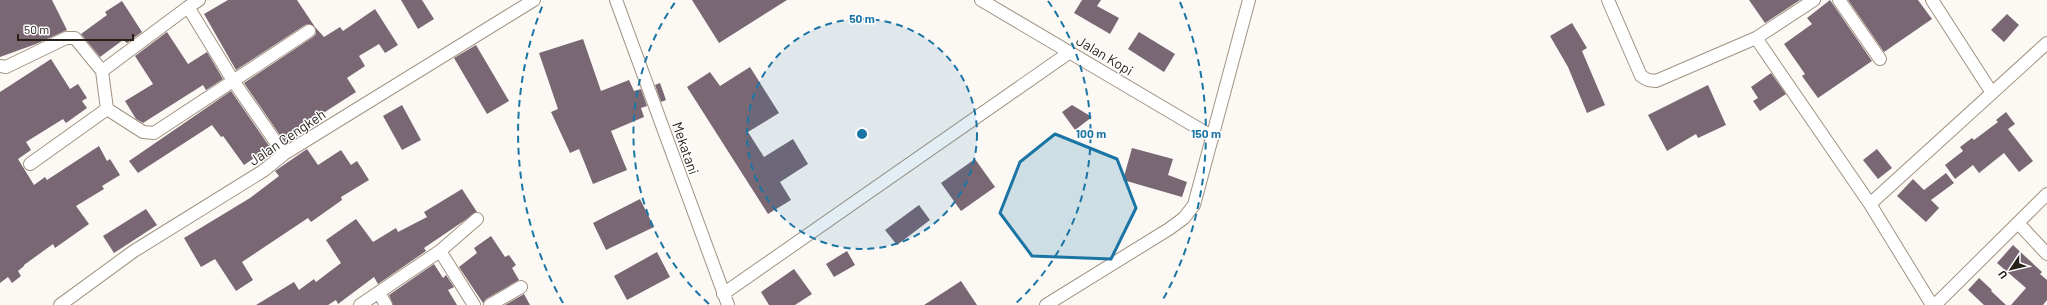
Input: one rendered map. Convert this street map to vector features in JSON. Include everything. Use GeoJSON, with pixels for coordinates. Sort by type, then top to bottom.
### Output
{"type":"FeatureCollection","features":[{"type":"Feature","properties":{"kind":"street"},"geometry":{"type":"LineString","coordinates":[[102,71],[199,0]]}},
{"type":"Feature","properties":{"kind":"street","name":"Jalan Cengkeh"},"geometry":{"type":"LineString","coordinates":[[60,305],[134,251],[263,171],[284,154],[534,0]]}},
{"type":"Feature","properties":{"kind":"street","name":"Mekatani"},"geometry":{"type":"LineString","coordinates":[[616,0],[726,300]]}},
{"type":"Feature","properties":{"kind":"street","name":"Jalan Kopi"},"geometry":{"type":"LineString","coordinates":[[981,0],[1213,137]]}},
{"type":"Feature","properties":{"kind":"street"},"geometry":{"type":"LineString","coordinates":[[1046,305],[1169,229],[1184,218],[1194,205],[1249,0]]}},
{"type":"Feature","properties":{"kind":"street"},"geometry":{"type":"LineString","coordinates":[[1608,0],[1641,76],[1648,80],[1656,81],[1756,38],[1814,0]]}},
{"type":"Feature","properties":{"kind":"street"},"geometry":{"type":"LineString","coordinates":[[1839,0],[1880,59]]}},
{"type":"Feature","properties":{"kind":"street"},"geometry":{"type":"LineString","coordinates":[[1932,0],[1992,93]]}},
{"type":"Feature","properties":{"kind":"street"},"geometry":{"type":"LineString","coordinates":[[188,7],[234,82],[284,154]]}},
{"type":"Feature","properties":{"kind":"street"},"geometry":{"type":"LineString","coordinates":[[107,109],[144,132],[154,133],[207,97],[234,82],[309,31]]}},
{"type":"Feature","properties":{"kind":"street"},"geometry":{"type":"LineString","coordinates":[[0,66],[6,68],[66,38],[75,38],[102,71],[107,109]]}},
{"type":"Feature","properties":{"kind":"street"},"geometry":{"type":"LineString","coordinates":[[1756,38],[1870,204],[1934,305],[2047,194]]}},
{"type":"Feature","properties":{"kind":"street"},"geometry":{"type":"LineString","coordinates":[[1870,204],[2047,43]]}},
{"type":"Feature","properties":{"kind":"street"},"geometry":{"type":"LineString","coordinates":[[726,300],[1070,52]]}},
{"type":"Feature","properties":{"kind":"street"},"geometry":{"type":"LineString","coordinates":[[30,164],[107,109]]}},
{"type":"Feature","properties":{"kind":"street"},"geometry":{"type":"LineString","coordinates":[[360,305],[440,251],[477,219]]}},
{"type":"Feature","properties":{"kind":"street"},"geometry":{"type":"LineString","coordinates":[[2018,223],[2047,254]]}},
{"type":"Feature","properties":{"kind":"street"},"geometry":{"type":"LineString","coordinates":[[440,251],[474,305]]}},
{"type":"Feature","properties":{"kind":"street"},"geometry":{"type":"LineString","coordinates":[[490,305],[521,287]]}},
{"type":"Feature","properties":{"kind":"street"},"geometry":{"type":"LineString","coordinates":[[379,293],[386,305]]}},
{"type":"Feature","properties":{"kind":"highlighted area"},"geometry":{"type":"Polygon","coordinates":[[[1055,134],[1117,159],[1136,208],[1111,259],[1032,256],[1000,213],[1020,162],[1055,134]]]}},
{"type":"Feature","properties":{"kind":"building"},"geometry":{"type":"Polygon","coordinates":[[[0,0],[52,0],[67,30],[36,44],[0,57],[0,0]]]}},
{"type":"Feature","properties":{"kind":"building"},"geometry":{"type":"Polygon","coordinates":[[[228,0],[297,0],[315,27],[309,24],[305,25],[236,70],[204,14],[228,0]]]}},
{"type":"Feature","properties":{"kind":"building"},"geometry":{"type":"Polygon","coordinates":[[[401,0],[422,0],[434,19],[418,29],[401,0]]]}},
{"type":"Feature","properties":{"kind":"building"},"geometry":{"type":"Polygon","coordinates":[[[692,0],[787,0],[719,43],[692,0]]]}},
{"type":"Feature","properties":{"kind":"building"},"geometry":{"type":"Polygon","coordinates":[[[1082,0],[1101,0],[1097,6],[1119,18],[1110,34],[1074,13],[1082,0]]]}},
{"type":"Feature","properties":{"kind":"building"},"geometry":{"type":"Polygon","coordinates":[[[1749,0],[1800,0],[1765,23],[1749,0]]]}},
{"type":"Feature","properties":{"kind":"building"},"geometry":{"type":"Polygon","coordinates":[[[1830,0],[1872,61],[1818,98],[1802,76],[1805,74],[1784,44],[1812,24],[1807,18],[1830,0]]]}},
{"type":"Feature","properties":{"kind":"building"},"geometry":{"type":"Polygon","coordinates":[[[1848,0],[1918,0],[1932,19],[1884,52],[1848,0]]]}},
{"type":"Feature","properties":{"kind":"building"},"geometry":{"type":"Polygon","coordinates":[[[122,1],[142,32],[127,43],[123,40],[100,57],[81,34],[107,15],[105,12],[122,1]]]}},
{"type":"Feature","properties":{"kind":"building"},"geometry":{"type":"Polygon","coordinates":[[[375,9],[398,45],[385,53],[379,44],[359,56],[365,66],[347,78],[356,92],[300,128],[302,130],[297,134],[299,136],[286,144],[244,83],[313,37],[316,34],[315,27],[324,37],[340,27],[343,31],[375,9]]]}},
{"type":"Feature","properties":{"kind":"building"},"geometry":{"type":"Polygon","coordinates":[[[2007,14],[2019,25],[2004,42],[1991,30],[2007,14]]]}},
{"type":"Feature","properties":{"kind":"building"},"geometry":{"type":"Polygon","coordinates":[[[1572,23],[1587,48],[1582,51],[1605,105],[1587,113],[1568,67],[1550,36],[1572,23]]]}},
{"type":"Feature","properties":{"kind":"building"},"geometry":{"type":"Polygon","coordinates":[[[167,32],[188,64],[207,52],[223,79],[206,90],[203,85],[143,123],[136,119],[125,101],[153,84],[135,56],[167,32]]]}},
{"type":"Feature","properties":{"kind":"building"},"geometry":{"type":"Polygon","coordinates":[[[1139,32],[1175,54],[1164,72],[1128,49],[1139,32]]]}},
{"type":"Feature","properties":{"kind":"building"},"geometry":{"type":"Polygon","coordinates":[[[583,39],[601,91],[629,80],[634,91],[641,89],[647,106],[641,108],[644,117],[611,131],[627,170],[593,184],[579,149],[570,153],[551,112],[558,109],[539,53],[583,39]]]}},
{"type":"Feature","properties":{"kind":"building"},"geometry":{"type":"Polygon","coordinates":[[[476,45],[509,101],[487,114],[454,58],[476,45]]]}},
{"type":"Feature","properties":{"kind":"building"},"geometry":{"type":"Polygon","coordinates":[[[51,59],[70,89],[78,84],[87,98],[82,101],[87,108],[66,123],[63,119],[26,142],[31,150],[18,159],[34,185],[45,177],[47,180],[99,146],[107,161],[110,159],[120,175],[102,186],[104,189],[76,206],[89,224],[55,248],[53,244],[24,265],[18,271],[21,276],[12,283],[8,277],[0,283],[0,92],[51,59]]]}},
{"type":"Feature","properties":{"kind":"building"},"geometry":{"type":"Polygon","coordinates":[[[750,67],[779,113],[748,132],[764,157],[793,139],[808,164],[780,182],[791,200],[768,214],[687,87],[710,72],[720,86],[750,67]]]}},
{"type":"Feature","properties":{"kind":"building"},"geometry":{"type":"Polygon","coordinates":[[[1771,73],[1786,94],[1760,111],[1753,101],[1758,98],[1751,87],[1771,73]]]}},
{"type":"Feature","properties":{"kind":"building"},"geometry":{"type":"Polygon","coordinates":[[[660,83],[666,100],[661,102],[655,85],[660,83]]]}},
{"type":"Feature","properties":{"kind":"building"},"geometry":{"type":"Polygon","coordinates":[[[1708,85],[1726,125],[1698,138],[1696,134],[1667,151],[1648,115],[1708,85]]]}},
{"type":"Feature","properties":{"kind":"building"},"geometry":{"type":"Polygon","coordinates":[[[231,91],[274,153],[267,158],[263,152],[244,165],[223,136],[221,137],[212,125],[138,173],[129,161],[231,91]]]}},
{"type":"Feature","properties":{"kind":"building"},"geometry":{"type":"Polygon","coordinates":[[[402,105],[421,140],[402,150],[383,116],[402,105]]]}},
{"type":"Feature","properties":{"kind":"building"},"geometry":{"type":"Polygon","coordinates":[[[1072,105],[1092,117],[1075,130],[1062,112],[1072,105]]]}},
{"type":"Feature","properties":{"kind":"building"},"geometry":{"type":"Polygon","coordinates":[[[2006,112],[2015,124],[2008,129],[2033,161],[2019,172],[2004,153],[1979,173],[1973,165],[1955,179],[1945,165],[1963,151],[1960,147],[1972,138],[1974,140],[1998,122],[1996,120],[2006,112]]]}},
{"type":"Feature","properties":{"kind":"building"},"geometry":{"type":"Polygon","coordinates":[[[1132,148],[1173,159],[1168,175],[1187,182],[1182,197],[1123,180],[1132,148]]]}},
{"type":"Feature","properties":{"kind":"building"},"geometry":{"type":"Polygon","coordinates":[[[307,149],[318,165],[341,150],[351,165],[357,161],[369,180],[341,197],[342,200],[311,222],[308,218],[242,262],[253,280],[236,291],[215,259],[201,267],[184,238],[250,198],[279,176],[275,171],[307,149]]]}},
{"type":"Feature","properties":{"kind":"building"},"geometry":{"type":"Polygon","coordinates":[[[1877,149],[1892,168],[1878,179],[1863,160],[1877,149]]]}},
{"type":"Feature","properties":{"kind":"building"},"geometry":{"type":"Polygon","coordinates":[[[975,159],[995,187],[961,211],[941,183],[975,159]]]}},
{"type":"Feature","properties":{"kind":"building"},"geometry":{"type":"Polygon","coordinates":[[[1946,173],[1954,183],[1931,200],[1939,208],[1926,222],[1897,196],[1913,179],[1924,190],[1946,173]]]}},
{"type":"Feature","properties":{"kind":"building"},"geometry":{"type":"Polygon","coordinates":[[[462,189],[477,212],[424,248],[426,251],[378,284],[374,277],[338,304],[336,300],[328,305],[256,305],[294,282],[299,290],[314,279],[316,282],[341,263],[326,240],[356,219],[373,242],[396,228],[398,232],[427,217],[424,212],[462,189]]]}},
{"type":"Feature","properties":{"kind":"building"},"geometry":{"type":"Polygon","coordinates":[[[640,199],[654,227],[606,250],[593,223],[640,199]]]}},
{"type":"Feature","properties":{"kind":"building"},"geometry":{"type":"Polygon","coordinates":[[[919,205],[930,220],[897,245],[885,230],[919,205]]]}},
{"type":"Feature","properties":{"kind":"building"},"geometry":{"type":"Polygon","coordinates":[[[146,209],[157,225],[114,253],[103,236],[146,209]]]}},
{"type":"Feature","properties":{"kind":"building"},"geometry":{"type":"Polygon","coordinates":[[[491,236],[505,257],[509,255],[516,265],[512,268],[519,280],[486,299],[483,303],[459,267],[477,253],[474,248],[491,236]]]}},
{"type":"Feature","properties":{"kind":"building"},"geometry":{"type":"Polygon","coordinates":[[[2013,245],[2042,272],[2040,274],[2047,280],[2047,300],[2043,305],[2011,305],[2026,288],[1997,263],[2013,245]]]}},
{"type":"Feature","properties":{"kind":"building"},"geometry":{"type":"Polygon","coordinates":[[[847,251],[855,265],[834,277],[826,264],[847,251]]]}},
{"type":"Feature","properties":{"kind":"building"},"geometry":{"type":"Polygon","coordinates":[[[657,252],[670,277],[627,300],[614,276],[657,252]]]}},
{"type":"Feature","properties":{"kind":"building"},"geometry":{"type":"Polygon","coordinates":[[[434,264],[443,278],[446,275],[454,287],[448,290],[457,305],[393,305],[389,295],[434,264]]]}},
{"type":"Feature","properties":{"kind":"building"},"geometry":{"type":"Polygon","coordinates":[[[794,269],[812,294],[795,305],[769,305],[761,292],[794,269]]]}},
{"type":"Feature","properties":{"kind":"building"},"geometry":{"type":"Polygon","coordinates":[[[1979,278],[2006,305],[1984,305],[1968,290],[1979,278]]]}},
{"type":"Feature","properties":{"kind":"building"},"geometry":{"type":"Polygon","coordinates":[[[961,281],[977,305],[924,305],[961,281]]]}},
{"type":"Feature","properties":{"kind":"building"},"geometry":{"type":"Polygon","coordinates":[[[524,294],[530,305],[505,305],[524,294]]]}}]}
